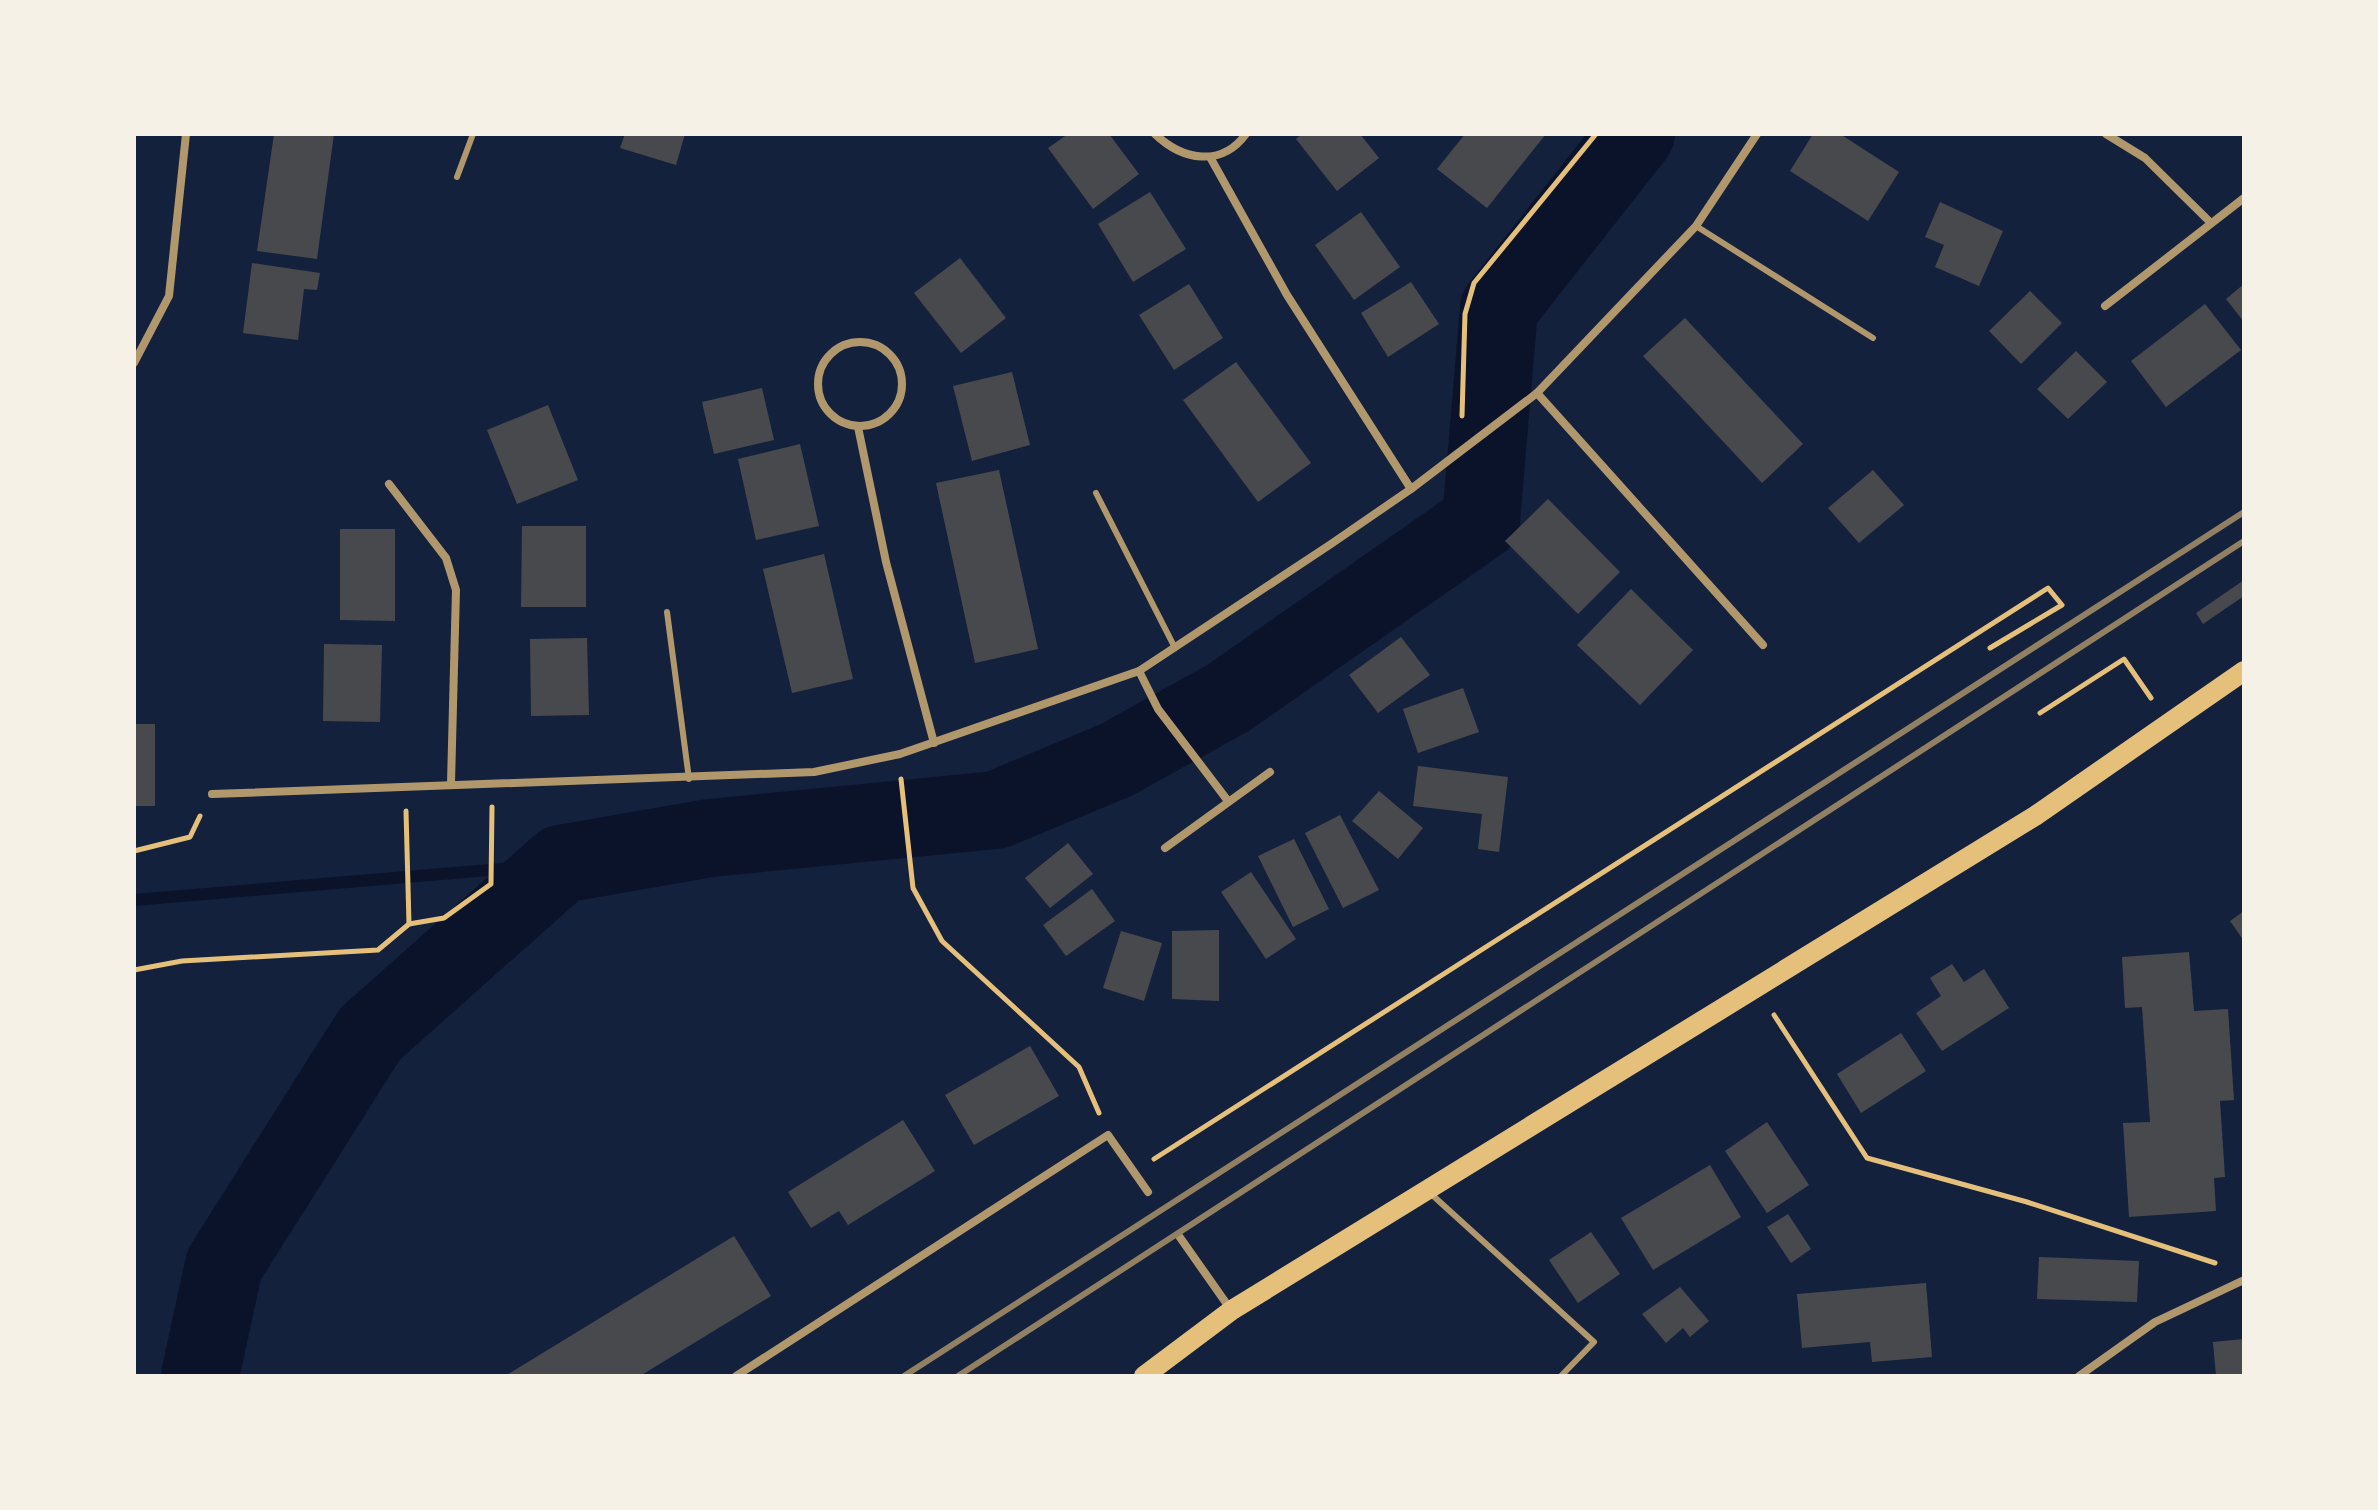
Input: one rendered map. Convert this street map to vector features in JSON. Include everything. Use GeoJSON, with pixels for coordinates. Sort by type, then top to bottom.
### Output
{"type":"FeatureCollection","features":[{"type":"Feature","properties":{"kind":"main road"},"geometry":{"type":"LineString","coordinates":[[1144,1376],[1232,1310],[2035,816],[2244,671]]}},
{"type":"Feature","properties":{"kind":"street"},"geometry":{"type":"LineString","coordinates":[[134,363],[169,296],[186,134]]}},
{"type":"Feature","properties":{"kind":"street"},"geometry":{"type":"LineString","coordinates":[[1155,134],[1172,150],[1190,157],[1210,157],[1229,151],[1246,134]]}},
{"type":"Feature","properties":{"kind":"street"},"geometry":{"type":"LineString","coordinates":[[212,794],[451,783],[689,779],[814,772],[934,743],[1139,671],[1411,489],[1537,393],[1696,226],[1757,134]]}},
{"type":"Feature","properties":{"kind":"street"},"geometry":{"type":"LineString","coordinates":[[2106,134],[2145,158],[2211,223]]}},
{"type":"Feature","properties":{"kind":"street"},"geometry":{"type":"LineString","coordinates":[[1210,157],[1287,295],[1411,489]]}},
{"type":"Feature","properties":{"kind":"street"},"geometry":{"type":"LineString","coordinates":[[2105,306],[2244,198]]}},
{"type":"Feature","properties":{"kind":"street"},"geometry":{"type":"LineString","coordinates":[[861,342],[888,352],[897,364],[901,393],[886,417],[858,427],[831,416],[818,390],[824,362],[846,344],[861,342]]}},
{"type":"Feature","properties":{"kind":"street"},"geometry":{"type":"LineString","coordinates":[[1537,393],[1763,645]]}},
{"type":"Feature","properties":{"kind":"street"},"geometry":{"type":"LineString","coordinates":[[858,427],[886,562],[934,743]]}},
{"type":"Feature","properties":{"kind":"street"},"geometry":{"type":"LineString","coordinates":[[389,484],[446,558],[456,590],[451,783]]}},
{"type":"Feature","properties":{"kind":"street"},"geometry":{"type":"LineString","coordinates":[[1139,671],[1158,709],[1228,801]]}},
{"type":"Feature","properties":{"kind":"street"},"geometry":{"type":"LineString","coordinates":[[1165,848],[1270,772]]}},
{"type":"Feature","properties":{"kind":"street"},"geometry":{"type":"LineString","coordinates":[[736,1376],[1108,1135],[1148,1192]]}},
{"type":"Feature","properties":{"kind":"street"},"geometry":{"type":"LineString","coordinates":[[1179,1236],[1232,1310]]}},
{"type":"Feature","properties":{"kind":"street"},"geometry":{"type":"LineString","coordinates":[[2079,1376],[2155,1322],[2244,1280]]}},
{"type":"Feature","properties":{"kind":"lane"},"geometry":{"type":"LineString","coordinates":[[457,177],[473,134]]}},
{"type":"Feature","properties":{"kind":"lane"},"geometry":{"type":"LineString","coordinates":[[1696,226],[1873,338]]}},
{"type":"Feature","properties":{"kind":"lane"},"geometry":{"type":"LineString","coordinates":[[1096,493],[1175,648]]}},
{"type":"Feature","properties":{"kind":"lane"},"geometry":{"type":"LineString","coordinates":[[667,612],[689,779]]}},
{"type":"Feature","properties":{"kind":"lane"},"geometry":{"type":"LineString","coordinates":[[1426,1189],[1594,1342],[1561,1376]]}},
{"type":"Feature","properties":{"kind":"path"},"geometry":{"type":"LineString","coordinates":[[1461,451],[1465,314],[1474,283],[1596,134]]}},
{"type":"Feature","properties":{"kind":"path"},"geometry":{"type":"LineString","coordinates":[[1134,1172],[2048,588],[2062,605],[1990,648]]}},
{"type":"Feature","properties":{"kind":"path"},"geometry":{"type":"LineString","coordinates":[[2040,713],[2124,659],[2170,723]]}},
{"type":"Feature","properties":{"kind":"path"},"geometry":{"type":"LineString","coordinates":[[405,785],[409,924]]}},
{"type":"Feature","properties":{"kind":"path"},"geometry":{"type":"LineString","coordinates":[[134,851],[190,837],[212,794]]}},
{"type":"Feature","properties":{"kind":"path"},"geometry":{"type":"LineString","coordinates":[[901,795],[913,888],[942,941],[1079,1067],[1108,1135]]}},
{"type":"Feature","properties":{"kind":"path"},"geometry":{"type":"LineString","coordinates":[[134,970],[182,961],[378,950],[409,924],[444,918],[491,884],[492,830]]}},
{"type":"Feature","properties":{"kind":"path"},"geometry":{"type":"LineString","coordinates":[[1756,987],[1867,1158],[2027,1202],[2230,1268]]}},
{"type":"Feature","properties":{"kind":"building"},"geometry":{"type":"Polygon","coordinates":[[[274,134],[334,134],[317,259],[257,251],[274,134]]]}},
{"type":"Feature","properties":{"kind":"building"},"geometry":{"type":"Polygon","coordinates":[[[625,134],[685,134],[676,165],[620,148],[625,134]]]}},
{"type":"Feature","properties":{"kind":"building"},"geometry":{"type":"Polygon","coordinates":[[[1068,134],[1109,134],[1139,174],[1093,209],[1048,148],[1068,134]]]}},
{"type":"Feature","properties":{"kind":"building"},"geometry":{"type":"Polygon","coordinates":[[[1302,134],[1360,134],[1379,158],[1337,191],[1296,139],[1302,134]]]}},
{"type":"Feature","properties":{"kind":"building"},"geometry":{"type":"Polygon","coordinates":[[[1465,134],[1546,134],[1487,208],[1437,169],[1465,134]]]}},
{"type":"Feature","properties":{"kind":"building"},"geometry":{"type":"Polygon","coordinates":[[[1813,134],[1840,134],[1899,172],[1868,221],[1790,171],[1813,134]]]}},
{"type":"Feature","properties":{"kind":"building"},"geometry":{"type":"Polygon","coordinates":[[[1150,192],[1186,249],[1133,282],[1098,224],[1150,192]]]}},
{"type":"Feature","properties":{"kind":"building"},"geometry":{"type":"Polygon","coordinates":[[[1940,202],[2003,231],[1979,286],[1935,267],[1944,245],[1925,237],[1940,202]]]}},
{"type":"Feature","properties":{"kind":"building"},"geometry":{"type":"Polygon","coordinates":[[[1361,212],[1400,267],[1354,300],[1315,245],[1361,212]]]}},
{"type":"Feature","properties":{"kind":"building"},"geometry":{"type":"Polygon","coordinates":[[[960,258],[1006,318],[961,353],[914,293],[960,258]]]}},
{"type":"Feature","properties":{"kind":"building"},"geometry":{"type":"Polygon","coordinates":[[[252,263],[320,273],[317,290],[304,289],[298,340],[243,333],[252,263]]]}},
{"type":"Feature","properties":{"kind":"building"},"geometry":{"type":"Polygon","coordinates":[[[1411,282],[1439,324],[1388,357],[1361,313],[1411,282]]]}},
{"type":"Feature","properties":{"kind":"building"},"geometry":{"type":"Polygon","coordinates":[[[1189,284],[1223,338],[1174,370],[1139,315],[1189,284]]]}},
{"type":"Feature","properties":{"kind":"building"},"geometry":{"type":"Polygon","coordinates":[[[2244,284],[2244,322],[2226,299],[2244,284]]]}},
{"type":"Feature","properties":{"kind":"building"},"geometry":{"type":"Polygon","coordinates":[[[2030,291],[2062,323],[2021,364],[1989,331],[2030,291]]]}},
{"type":"Feature","properties":{"kind":"building"},"geometry":{"type":"Polygon","coordinates":[[[2205,304],[2241,350],[2166,407],[2131,361],[2205,304]]]}},
{"type":"Feature","properties":{"kind":"building"},"geometry":{"type":"Polygon","coordinates":[[[1685,318],[1803,444],[1762,483],[1643,356],[1685,318]]]}},
{"type":"Feature","properties":{"kind":"building"},"geometry":{"type":"Polygon","coordinates":[[[2076,351],[2107,382],[2068,419],[2037,389],[2076,351]]]}},
{"type":"Feature","properties":{"kind":"building"},"geometry":{"type":"Polygon","coordinates":[[[1236,362],[1311,463],[1258,502],[1183,400],[1236,362]]]}},
{"type":"Feature","properties":{"kind":"building"},"geometry":{"type":"Polygon","coordinates":[[[1012,372],[1030,445],[972,461],[953,386],[1012,372]]]}},
{"type":"Feature","properties":{"kind":"building"},"geometry":{"type":"Polygon","coordinates":[[[762,388],[774,440],[714,454],[702,402],[762,388]]]}},
{"type":"Feature","properties":{"kind":"building"},"geometry":{"type":"Polygon","coordinates":[[[548,405],[578,480],[517,504],[487,430],[548,405]]]}},
{"type":"Feature","properties":{"kind":"building"},"geometry":{"type":"Polygon","coordinates":[[[800,444],[819,526],[756,540],[738,459],[800,444]]]}},
{"type":"Feature","properties":{"kind":"building"},"geometry":{"type":"Polygon","coordinates":[[[999,470],[1038,649],[975,663],[936,483],[999,470]]]}},
{"type":"Feature","properties":{"kind":"building"},"geometry":{"type":"Polygon","coordinates":[[[1873,470],[1904,505],[1859,543],[1828,508],[1873,470]]]}},
{"type":"Feature","properties":{"kind":"building"},"geometry":{"type":"Polygon","coordinates":[[[1548,499],[1620,572],[1578,614],[1505,541],[1548,499]]]}},
{"type":"Feature","properties":{"kind":"building"},"geometry":{"type":"Polygon","coordinates":[[[522,526],[586,526],[586,607],[521,607],[522,526]]]}},
{"type":"Feature","properties":{"kind":"building"},"geometry":{"type":"Polygon","coordinates":[[[340,529],[395,529],[395,621],[340,620],[340,529]]]}},
{"type":"Feature","properties":{"kind":"building"},"geometry":{"type":"Polygon","coordinates":[[[824,554],[853,679],[792,693],[763,569],[824,554]]]}},
{"type":"Feature","properties":{"kind":"building"},"geometry":{"type":"Polygon","coordinates":[[[2244,580],[2244,596],[2203,624],[2196,613],[2244,580]]]}},
{"type":"Feature","properties":{"kind":"building"},"geometry":{"type":"Polygon","coordinates":[[[1631,589],[1693,650],[1640,705],[1577,645],[1631,589]]]}},
{"type":"Feature","properties":{"kind":"building"},"geometry":{"type":"Polygon","coordinates":[[[1401,637],[1430,675],[1378,713],[1349,675],[1401,637]]]}},
{"type":"Feature","properties":{"kind":"building"},"geometry":{"type":"Polygon","coordinates":[[[587,638],[589,715],[531,716],[530,639],[587,638]]]}},
{"type":"Feature","properties":{"kind":"building"},"geometry":{"type":"Polygon","coordinates":[[[324,644],[382,645],[380,722],[323,721],[324,644]]]}},
{"type":"Feature","properties":{"kind":"building"},"geometry":{"type":"Polygon","coordinates":[[[1463,688],[1479,732],[1418,753],[1403,709],[1463,688]]]}},
{"type":"Feature","properties":{"kind":"building"},"geometry":{"type":"Polygon","coordinates":[[[134,724],[155,724],[155,806],[134,806],[134,724]]]}},
{"type":"Feature","properties":{"kind":"building"},"geometry":{"type":"Polygon","coordinates":[[[1418,766],[1508,777],[1499,852],[1478,849],[1482,814],[1413,806],[1418,766]]]}},
{"type":"Feature","properties":{"kind":"building"},"geometry":{"type":"Polygon","coordinates":[[[1379,791],[1423,828],[1398,859],[1352,821],[1379,791]]]}},
{"type":"Feature","properties":{"kind":"building"},"geometry":{"type":"Polygon","coordinates":[[[1340,815],[1379,890],[1343,908],[1305,833],[1340,815]]]}},
{"type":"Feature","properties":{"kind":"building"},"geometry":{"type":"Polygon","coordinates":[[[1294,839],[1329,909],[1293,927],[1258,856],[1294,839]]]}},
{"type":"Feature","properties":{"kind":"building"},"geometry":{"type":"Polygon","coordinates":[[[1068,843],[1093,874],[1050,908],[1025,878],[1068,843]]]}},
{"type":"Feature","properties":{"kind":"building"},"geometry":{"type":"Polygon","coordinates":[[[1251,872],[1296,939],[1266,959],[1221,892],[1251,872]]]}},
{"type":"Feature","properties":{"kind":"building"},"geometry":{"type":"Polygon","coordinates":[[[1092,889],[1115,921],[1066,956],[1043,925],[1092,889]]]}},
{"type":"Feature","properties":{"kind":"building"},"geometry":{"type":"Polygon","coordinates":[[[2244,911],[2244,941],[2230,921],[2244,911]]]}},
{"type":"Feature","properties":{"kind":"building"},"geometry":{"type":"Polygon","coordinates":[[[1219,930],[1219,1001],[1172,999],[1172,931],[1219,930]]]}},
{"type":"Feature","properties":{"kind":"building"},"geometry":{"type":"Polygon","coordinates":[[[1121,931],[1162,943],[1144,1001],[1103,988],[1121,931]]]}},
{"type":"Feature","properties":{"kind":"building"},"geometry":{"type":"Polygon","coordinates":[[[2189,952],[2194,1011],[2228,1009],[2234,1100],[2220,1101],[2225,1177],[2214,1178],[2216,1211],[2129,1217],[2123,1123],[2150,1122],[2142,1007],[2125,1008],[2122,957],[2189,952]]]}},
{"type":"Feature","properties":{"kind":"building"},"geometry":{"type":"Polygon","coordinates":[[[1952,964],[1964,982],[1984,969],[2009,1008],[1942,1051],[1916,1013],[1941,996],[1930,978],[1952,964]]]}},
{"type":"Feature","properties":{"kind":"building"},"geometry":{"type":"Polygon","coordinates":[[[1901,1033],[1926,1071],[1861,1113],[1837,1074],[1901,1033]]]}},
{"type":"Feature","properties":{"kind":"building"},"geometry":{"type":"Polygon","coordinates":[[[1030,1046],[1059,1096],[974,1145],[945,1095],[1030,1046]]]}},
{"type":"Feature","properties":{"kind":"building"},"geometry":{"type":"Polygon","coordinates":[[[903,1120],[935,1171],[848,1225],[839,1211],[811,1228],[788,1192],[903,1120]]]}},
{"type":"Feature","properties":{"kind":"building"},"geometry":{"type":"Polygon","coordinates":[[[1767,1122],[1809,1185],[1767,1213],[1725,1151],[1767,1122]]]}},
{"type":"Feature","properties":{"kind":"building"},"geometry":{"type":"Polygon","coordinates":[[[1710,1165],[1741,1217],[1653,1270],[1621,1218],[1710,1165]]]}},
{"type":"Feature","properties":{"kind":"building"},"geometry":{"type":"Polygon","coordinates":[[[1788,1214],[1811,1249],[1791,1263],[1767,1227],[1788,1214]]]}},
{"type":"Feature","properties":{"kind":"building"},"geometry":{"type":"Polygon","coordinates":[[[1591,1232],[1620,1274],[1578,1303],[1549,1260],[1591,1232]]]}},
{"type":"Feature","properties":{"kind":"building"},"geometry":{"type":"Polygon","coordinates":[[[734,1236],[771,1296],[640,1376],[505,1376],[734,1236]]]}},
{"type":"Feature","properties":{"kind":"building"},"geometry":{"type":"Polygon","coordinates":[[[2039,1257],[2139,1261],[2137,1302],[2037,1299],[2039,1257]]]}},
{"type":"Feature","properties":{"kind":"building"},"geometry":{"type":"Polygon","coordinates":[[[1926,1283],[1932,1357],[1872,1362],[1870,1342],[1802,1348],[1797,1294],[1926,1283]]]}},
{"type":"Feature","properties":{"kind":"building"},"geometry":{"type":"Polygon","coordinates":[[[1680,1287],[1709,1321],[1690,1337],[1683,1328],[1666,1343],[1642,1314],[1680,1287]]]}},
{"type":"Feature","properties":{"kind":"building"},"geometry":{"type":"Polygon","coordinates":[[[2244,1339],[2244,1376],[2216,1376],[2213,1342],[2244,1339]]]}},
{"type":"Feature","properties":{"kind":"waterway"},"geometry":{"type":"LineString","coordinates":[[200,1376],[224,1265],[370,1034],[561,864],[710,838],[996,810],[1116,760],[1228,698],[1481,521],[1499,308],[1636,134]]}},
{"type":"Feature","properties":{"kind":"waterway"},"geometry":{"type":"LineString","coordinates":[[134,900],[561,864]]}},
{"type":"Feature","properties":{"kind":"railway"},"geometry":{"type":"LineString","coordinates":[[904,1376],[2244,512]]}},
{"type":"Feature","properties":{"kind":"railway"},"geometry":{"type":"LineString","coordinates":[[958,1376],[2244,541]]}}]}
